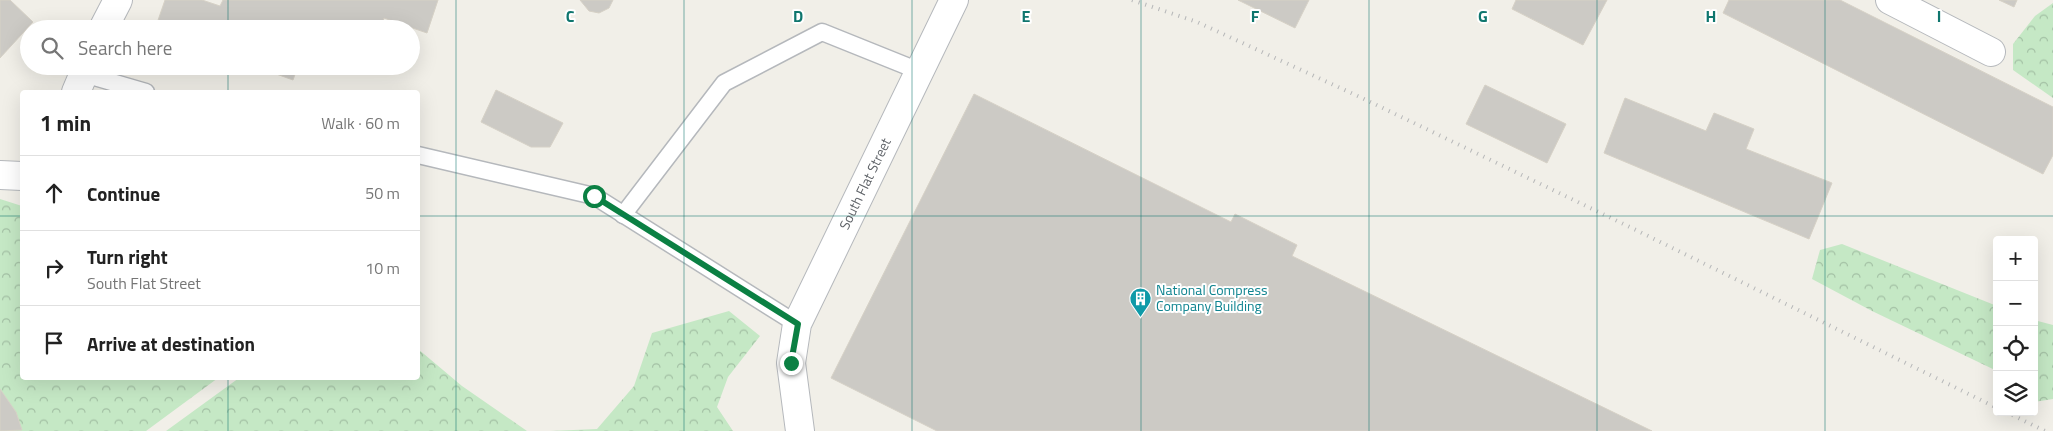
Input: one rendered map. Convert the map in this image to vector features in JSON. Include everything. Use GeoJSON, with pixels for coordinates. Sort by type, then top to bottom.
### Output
{"type":"FeatureCollection","features":[{"type":"Feature","properties":{"kind":"street"},"geometry":{"type":"LineString","coordinates":[[108,20],[118,0]]}},
{"type":"Feature","properties":{"kind":"street","name":"South Flat Street"},"geometry":{"type":"LineString","coordinates":[[800,431],[791,363],[798,324],[954,0]]}},
{"type":"Feature","properties":{"kind":"street"},"geometry":{"type":"LineString","coordinates":[[1890,0],[1991,52]]}},
{"type":"Feature","properties":{"kind":"street"},"geometry":{"type":"LineString","coordinates":[[0,175],[20,176]]}},
{"type":"Feature","properties":{"kind":"lane"},"geometry":{"type":"LineString","coordinates":[[623,215],[724,83],[822,32],[919,71]]}},
{"type":"Feature","properties":{"kind":"lane"},"geometry":{"type":"LineString","coordinates":[[82,78],[137,90]]}},
{"type":"Feature","properties":{"kind":"lane"},"geometry":{"type":"LineString","coordinates":[[420,155],[594,196],[798,324]]}},
{"type":"Feature","properties":{"kind":"green space"},"geometry":{"type":"Polygon","coordinates":[[[2053,3],[2053,98],[2013,70],[2013,44],[2035,16],[2053,3]]]}},
{"type":"Feature","properties":{"kind":"green space"},"geometry":{"type":"Polygon","coordinates":[[[0,199],[20,205],[20,380],[215,380],[146,431],[0,431],[0,199]]]}},
{"type":"Feature","properties":{"kind":"green space"},"geometry":{"type":"Polygon","coordinates":[[[1842,244],[1993,304],[1993,369],[1872,311],[1812,279],[1820,250],[1842,244]]]}},
{"type":"Feature","properties":{"kind":"green space"},"geometry":{"type":"Polygon","coordinates":[[[729,311],[760,336],[728,377],[717,407],[733,431],[550,431],[597,429],[634,386],[652,333],[729,311]]]}},
{"type":"Feature","properties":{"kind":"green space"},"geometry":{"type":"Polygon","coordinates":[[[2038,321],[2053,325],[2053,399],[2038,401],[2038,321]]]}},
{"type":"Feature","properties":{"kind":"green space"},"geometry":{"type":"Polygon","coordinates":[[[420,351],[462,386],[527,431],[166,431],[236,380],[420,380],[420,351]]]}},
{"type":"Feature","properties":{"kind":"building"},"geometry":{"type":"Polygon","coordinates":[[[0,0],[10,0],[31,20],[20,20],[20,36],[0,58],[0,0]]]}},
{"type":"Feature","properties":{"kind":"building"},"geometry":{"type":"Polygon","coordinates":[[[165,0],[202,0],[220,6],[223,0],[438,0],[427,33],[420,31],[420,20],[390,20],[384,18],[383,20],[158,20],[165,0]]]}},
{"type":"Feature","properties":{"kind":"building"},"geometry":{"type":"Polygon","coordinates":[[[580,0],[613,0],[609,8],[599,13],[589,11],[580,0]]]}},
{"type":"Feature","properties":{"kind":"building"},"geometry":{"type":"Polygon","coordinates":[[[1238,0],[1309,0],[1295,28],[1238,0]]]}},
{"type":"Feature","properties":{"kind":"building"},"geometry":{"type":"Polygon","coordinates":[[[1516,0],[1607,0],[1583,45],[1512,9],[1516,0]]]}},
{"type":"Feature","properties":{"kind":"building"},"geometry":{"type":"Polygon","coordinates":[[[1729,0],[1840,0],[2053,107],[2053,155],[2043,174],[1723,13],[1729,0]]]}},
{"type":"Feature","properties":{"kind":"building"},"geometry":{"type":"Polygon","coordinates":[[[1999,0],[2017,0],[2014,7],[1999,0]]]}},
{"type":"Feature","properties":{"kind":"building"},"geometry":{"type":"Polygon","coordinates":[[[279,75],[295,75],[293,80],[279,75]]]}},
{"type":"Feature","properties":{"kind":"building"},"geometry":{"type":"Polygon","coordinates":[[[1485,85],[1566,124],[1547,163],[1466,124],[1485,85]]]}},
{"type":"Feature","properties":{"kind":"building"},"geometry":{"type":"Polygon","coordinates":[[[496,90],[563,123],[550,147],[531,147],[481,122],[496,90]]]}},
{"type":"Feature","properties":{"kind":"building","name":"National Compress Company Building"},"geometry":{"type":"Polygon","coordinates":[[[974,94],[1231,222],[1235,214],[1297,245],[1292,256],[1652,431],[937,431],[831,378],[974,94]]]}},
{"type":"Feature","properties":{"kind":"building"},"geometry":{"type":"Polygon","coordinates":[[[1625,98],[1706,131],[1714,113],[1754,129],[1746,149],[1832,183],[1809,239],[1604,153],[1625,98]]]}},
{"type":"Feature","properties":{"kind":"building"},"geometry":{"type":"Polygon","coordinates":[[[0,389],[16,412],[22,430],[0,431],[0,389]]]}},
{"type":"Feature","properties":{"kind":"railway"},"geometry":{"type":"LineString","coordinates":[[1132,0],[1197,22],[1362,98],[1638,231],[1993,406]]}},
{"type":"Feature","properties":{"kind":"railway"},"geometry":{"type":"LineString","coordinates":[[2014,416],[2045,431]]}},
{"type":"Feature","properties":{"kind":"place","name":"National Compress Company Building"},"geometry":{"type":"Point","coordinates":[1140,317]}},
{"type":"Feature","properties":{"kind":"route"},"geometry":{"type":"LineString","coordinates":[[594,196],[798,324],[791,363]]}}]}
